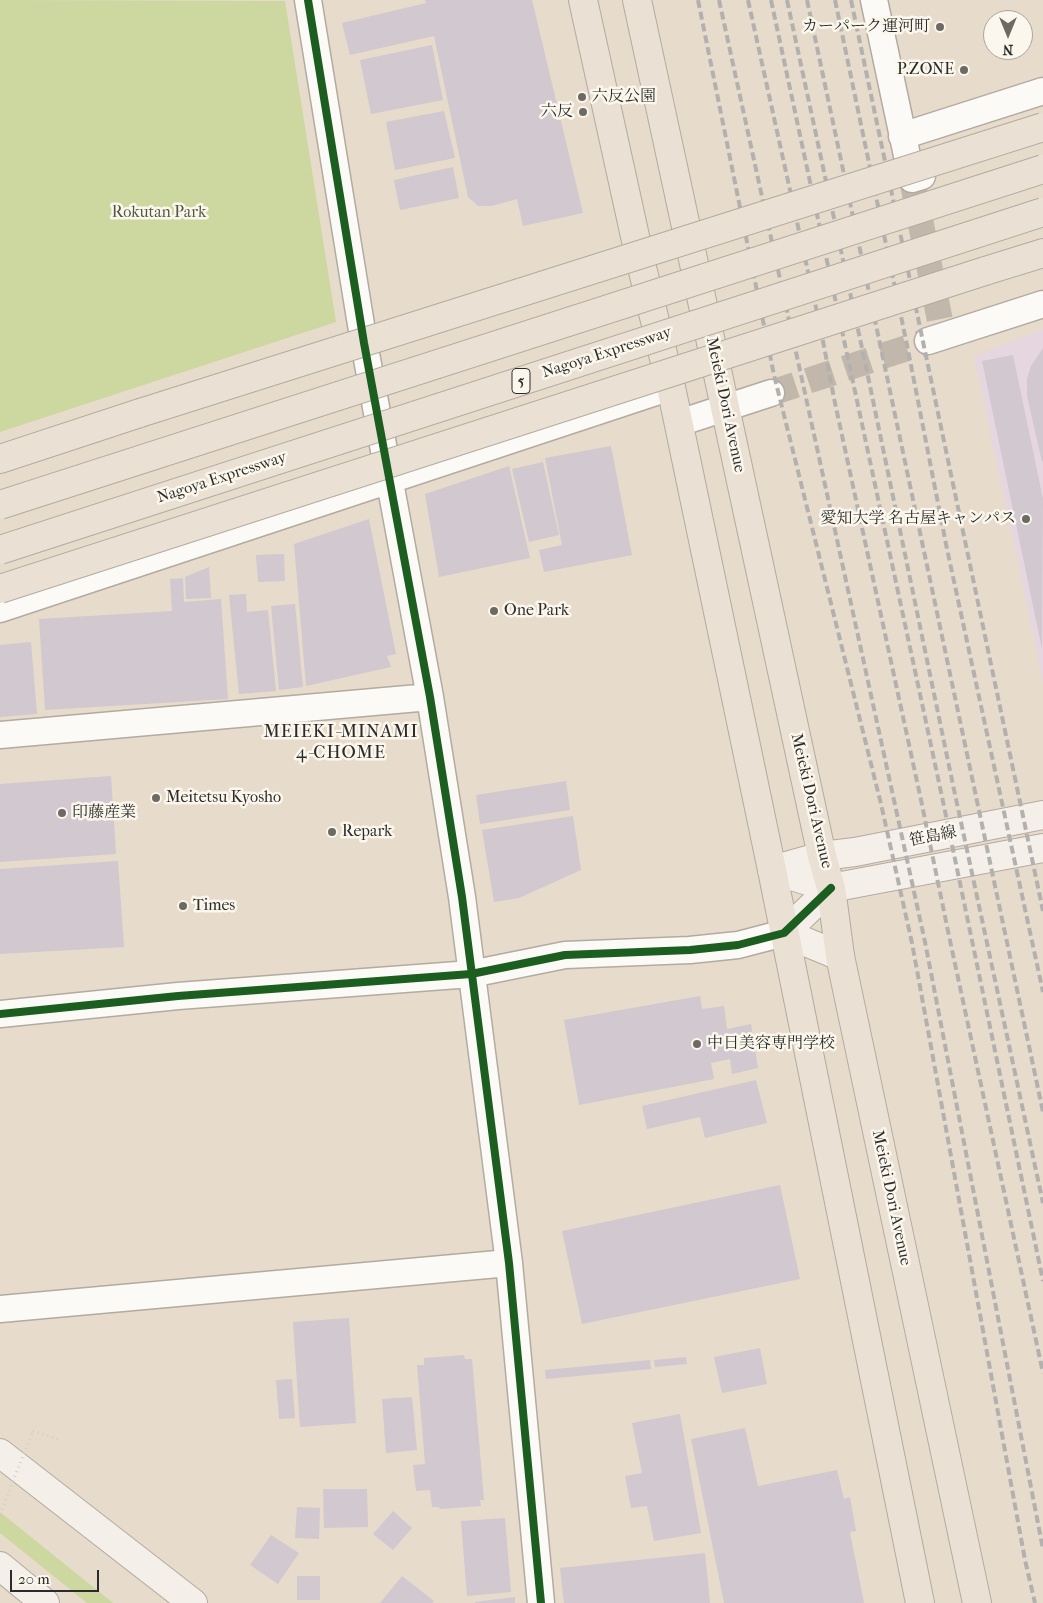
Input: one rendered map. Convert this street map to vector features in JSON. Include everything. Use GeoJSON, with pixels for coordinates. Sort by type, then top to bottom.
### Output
{"type":"FeatureCollection","features":[{"type":"Feature","properties":{"kind":"main road"},"geometry":{"type":"LineString","coordinates":[[583,0],[640,258],[679,423],[772,870],[920,1603]]}},
{"type":"Feature","properties":{"kind":"main road","name":"Meieki Dori Avenue"},"geometry":{"type":"LineString","coordinates":[[637,0],[830,888],[840,956],[977,1603]]}},
{"type":"Feature","properties":{"kind":"main road"},"geometry":{"type":"LineString","coordinates":[[0,461],[140,413],[1043,127]]}},
{"type":"Feature","properties":{"kind":"main road"},"geometry":{"type":"LineString","coordinates":[[0,505],[1043,169]]}},
{"type":"Feature","properties":{"kind":"main road","name":"Nagoya Expressway"},"geometry":{"type":"LineString","coordinates":[[0,550],[1043,212]]}},
{"type":"Feature","properties":{"kind":"main road"},"geometry":{"type":"LineString","coordinates":[[0,589],[1043,253]]}},
{"type":"Feature","properties":{"kind":"street"},"geometry":{"type":"LineString","coordinates":[[308,0],[364,343],[430,696],[462,897],[509,1263],[541,1603]]}},
{"type":"Feature","properties":{"kind":"street"},"geometry":{"type":"LineString","coordinates":[[874,0],[912,179],[1043,139]]}},
{"type":"Feature","properties":{"kind":"street"},"geometry":{"type":"LineString","coordinates":[[902,136],[1043,91]]}},
{"type":"Feature","properties":{"kind":"street"},"geometry":{"type":"LineString","coordinates":[[0,461],[364,343],[640,258]]}},
{"type":"Feature","properties":{"kind":"street"},"geometry":{"type":"LineString","coordinates":[[928,341],[1043,304]]}},
{"type":"Feature","properties":{"kind":"street"},"geometry":{"type":"LineString","coordinates":[[0,609],[671,387]]}},
{"type":"Feature","properties":{"kind":"street"},"geometry":{"type":"LineString","coordinates":[[679,423],[771,393]]}},
{"type":"Feature","properties":{"kind":"street"},"geometry":{"type":"LineString","coordinates":[[0,735],[430,696]]}},
{"type":"Feature","properties":{"kind":"street","name":"笹島線"},"geometry":{"type":"LineString","coordinates":[[772,870],[822,856],[855,852],[1043,815]]}},
{"type":"Feature","properties":{"kind":"street","name":"笹島線"},"geometry":{"type":"LineString","coordinates":[[830,888],[1043,848]]}},
{"type":"Feature","properties":{"kind":"street"},"geometry":{"type":"LineString","coordinates":[[0,1014],[178,996],[471,974],[565,955],[690,950],[738,945],[784,933],[830,888],[772,870]]}},
{"type":"Feature","properties":{"kind":"street"},"geometry":{"type":"LineString","coordinates":[[784,933],[840,956]]}},
{"type":"Feature","properties":{"kind":"street"},"geometry":{"type":"LineString","coordinates":[[0,1309],[509,1263]]}},
{"type":"Feature","properties":{"kind":"street"},"geometry":{"type":"LineString","coordinates":[[0,1453],[192,1603]]}},
{"type":"Feature","properties":{"kind":"street"},"geometry":{"type":"LineString","coordinates":[[0,1566],[45,1603]]}},
{"type":"Feature","properties":{"kind":"path"},"geometry":{"type":"LineString","coordinates":[[0,1514],[33,1430],[58,1439]]}},
{"type":"Feature","properties":{"kind":"shaded area","name":"愛知大学 名古屋キャンパス"},"geometry":{"type":"Polygon","coordinates":[[[1043,329],[1043,682],[974,356],[1043,329]]]}},
{"type":"Feature","properties":{"kind":"green space","name":"Rokutan Park"},"geometry":{"type":"Polygon","coordinates":[[[0,0],[285,1],[336,322],[0,432],[0,0]]]}},
{"type":"Feature","properties":{"kind":"green space"},"geometry":{"type":"Polygon","coordinates":[[[0,1512],[113,1603],[87,1603],[0,1533],[0,1512]]]}},
{"type":"Feature","properties":{"kind":"building"},"geometry":{"type":"Polygon","coordinates":[[[425,0],[532,0],[583,213],[523,226],[517,199],[492,206],[478,206],[468,197],[434,36],[350,55],[342,23],[426,3],[425,0]]]}},
{"type":"Feature","properties":{"kind":"building"},"geometry":{"type":"Polygon","coordinates":[[[432,45],[443,100],[371,114],[360,60],[432,45]]]}},
{"type":"Feature","properties":{"kind":"building"},"geometry":{"type":"Polygon","coordinates":[[[444,111],[455,158],[395,170],[386,122],[444,111]]]}},
{"type":"Feature","properties":{"kind":"building"},"geometry":{"type":"Polygon","coordinates":[[[453,167],[459,198],[400,210],[394,180],[453,167]]]}},
{"type":"Feature","properties":{"kind":"building"},"geometry":{"type":"Polygon","coordinates":[[[1043,348],[1042,462],[1027,396],[1027,379],[1031,366],[1043,348]]]}},
{"type":"Feature","properties":{"kind":"building"},"geometry":{"type":"Polygon","coordinates":[[[1013,355],[1043,499],[1042,649],[982,361],[1013,355]]]}},
{"type":"Feature","properties":{"kind":"building"},"geometry":{"type":"Polygon","coordinates":[[[611,446],[632,555],[544,572],[539,550],[562,545],[545,458],[611,446]]]}},
{"type":"Feature","properties":{"kind":"building"},"geometry":{"type":"Polygon","coordinates":[[[543,462],[559,535],[529,542],[512,469],[543,462]]]}},
{"type":"Feature","properties":{"kind":"building"},"geometry":{"type":"Polygon","coordinates":[[[509,466],[530,558],[439,577],[425,494],[509,466]]]}},
{"type":"Feature","properties":{"kind":"building"},"geometry":{"type":"Polygon","coordinates":[[[369,519],[396,654],[387,656],[391,667],[306,686],[294,544],[369,519]]]}},
{"type":"Feature","properties":{"kind":"building"},"geometry":{"type":"Polygon","coordinates":[[[284,554],[285,581],[258,582],[256,555],[284,554]]]}},
{"type":"Feature","properties":{"kind":"building"},"geometry":{"type":"Polygon","coordinates":[[[209,567],[211,598],[186,599],[185,577],[209,567]]]}},
{"type":"Feature","properties":{"kind":"building"},"geometry":{"type":"Polygon","coordinates":[[[183,578],[184,602],[221,599],[228,699],[45,710],[39,619],[172,611],[170,579],[183,578]]]}},
{"type":"Feature","properties":{"kind":"building"},"geometry":{"type":"Polygon","coordinates":[[[246,594],[247,612],[268,610],[276,691],[239,694],[229,595],[246,594]]]}},
{"type":"Feature","properties":{"kind":"building"},"geometry":{"type":"Polygon","coordinates":[[[295,604],[303,687],[279,690],[271,606],[295,604]]]}},
{"type":"Feature","properties":{"kind":"building"},"geometry":{"type":"Polygon","coordinates":[[[31,642],[37,714],[0,717],[0,645],[31,642]]]}},
{"type":"Feature","properties":{"kind":"building"},"geometry":{"type":"Polygon","coordinates":[[[111,776],[116,854],[0,862],[0,784],[111,776]]]}},
{"type":"Feature","properties":{"kind":"building"},"geometry":{"type":"Polygon","coordinates":[[[566,781],[570,810],[480,824],[476,795],[566,781]]]}},
{"type":"Feature","properties":{"kind":"building"},"geometry":{"type":"Polygon","coordinates":[[[573,816],[581,870],[519,898],[494,902],[482,830],[573,816]]]}},
{"type":"Feature","properties":{"kind":"building"},"geometry":{"type":"Polygon","coordinates":[[[118,861],[124,947],[0,954],[0,869],[118,861]]]}},
{"type":"Feature","properties":{"kind":"building"},"geometry":{"type":"Polygon","coordinates":[[[700,996],[702,1009],[724,1006],[727,1029],[751,1024],[758,1068],[732,1074],[730,1059],[711,1063],[714,1079],[579,1105],[564,1020],[700,996]]]}},
{"type":"Feature","properties":{"kind":"building"},"geometry":{"type":"Polygon","coordinates":[[[756,1080],[767,1123],[705,1138],[700,1117],[647,1129],[642,1106],[756,1080]]]}},
{"type":"Feature","properties":{"kind":"building"},"geometry":{"type":"Polygon","coordinates":[[[780,1185],[800,1279],[582,1324],[562,1231],[780,1185]]]}},
{"type":"Feature","properties":{"kind":"building"},"geometry":{"type":"Polygon","coordinates":[[[349,1318],[356,1423],[300,1427],[293,1322],[349,1318]]]}},
{"type":"Feature","properties":{"kind":"building"},"geometry":{"type":"Polygon","coordinates":[[[760,1348],[767,1384],[722,1393],[714,1357],[760,1348]]]}},
{"type":"Feature","properties":{"kind":"building"},"geometry":{"type":"Polygon","coordinates":[[[464,1355],[465,1359],[472,1359],[484,1500],[480,1500],[481,1506],[440,1509],[439,1507],[432,1507],[430,1490],[416,1491],[413,1465],[425,1464],[417,1365],[424,1365],[424,1358],[464,1355]]]}},
{"type":"Feature","properties":{"kind":"building"},"geometry":{"type":"Polygon","coordinates":[[[686,1357],[687,1364],[655,1367],[654,1360],[686,1357]]]}},
{"type":"Feature","properties":{"kind":"building"},"geometry":{"type":"Polygon","coordinates":[[[650,1360],[651,1369],[546,1379],[545,1370],[650,1360]]]}},
{"type":"Feature","properties":{"kind":"building"},"geometry":{"type":"Polygon","coordinates":[[[292,1379],[295,1418],[279,1419],[276,1380],[292,1379]]]}},
{"type":"Feature","properties":{"kind":"building"},"geometry":{"type":"Polygon","coordinates":[[[412,1397],[417,1450],[386,1453],[382,1399],[412,1397]]]}},
{"type":"Feature","properties":{"kind":"building"},"geometry":{"type":"Polygon","coordinates":[[[680,1414],[701,1533],[654,1541],[647,1506],[631,1508],[625,1476],[642,1473],[632,1423],[680,1414]]]}},
{"type":"Feature","properties":{"kind":"building"},"geometry":{"type":"Polygon","coordinates":[[[745,1428],[758,1486],[837,1470],[844,1499],[850,1497],[856,1531],[850,1532],[864,1603],[724,1603],[691,1439],[745,1428]]]}},
{"type":"Feature","properties":{"kind":"building"},"geometry":{"type":"Polygon","coordinates":[[[323,1489],[367,1489],[368,1527],[324,1528],[323,1489]]]}},
{"type":"Feature","properties":{"kind":"building"},"geometry":{"type":"Polygon","coordinates":[[[297,1507],[320,1508],[319,1539],[295,1538],[297,1507]]]}},
{"type":"Feature","properties":{"kind":"building"},"geometry":{"type":"Polygon","coordinates":[[[393,1511],[412,1528],[393,1550],[373,1534],[393,1511]]]}},
{"type":"Feature","properties":{"kind":"building"},"geometry":{"type":"Polygon","coordinates":[[[505,1518],[511,1592],[467,1596],[461,1521],[505,1518]]]}},
{"type":"Feature","properties":{"kind":"building"},"geometry":{"type":"Polygon","coordinates":[[[271,1535],[299,1553],[278,1584],[250,1565],[271,1535]]]}},
{"type":"Feature","properties":{"kind":"building"},"geometry":{"type":"Polygon","coordinates":[[[705,1553],[710,1603],[564,1603],[560,1568],[705,1553]]]}},
{"type":"Feature","properties":{"kind":"building"},"geometry":{"type":"Polygon","coordinates":[[[297,1576],[320,1576],[320,1600],[297,1600],[297,1576]]]}},
{"type":"Feature","properties":{"kind":"building"},"geometry":{"type":"Polygon","coordinates":[[[402,1576],[434,1601],[432,1603],[380,1603],[402,1576]]]}},
{"type":"Feature","properties":{"kind":"building"},"geometry":{"type":"Polygon","coordinates":[[[515,1597],[515,1603],[475,1603],[475,1602],[515,1597]]]}},
{"type":"Feature","properties":{"kind":"tunnel"},"geometry":{"type":"LineString","coordinates":[[912,179],[943,336]]}},
{"type":"Feature","properties":{"kind":"tunnel"},"geometry":{"type":"LineString","coordinates":[[771,393],[928,341]]}},
{"type":"Feature","properties":{"kind":"railway"},"geometry":{"type":"LineString","coordinates":[[698,0],[774,375],[881,804],[912,943],[1025,1560],[1035,1603]]}},
{"type":"Feature","properties":{"kind":"railway"},"geometry":{"type":"LineString","coordinates":[[719,0],[925,942],[1043,1549]]}},
{"type":"Feature","properties":{"kind":"railway"},"geometry":{"type":"LineString","coordinates":[[748,0],[820,326],[1043,1373]]}},
{"type":"Feature","properties":{"kind":"railway"},"geometry":{"type":"LineString","coordinates":[[771,0],[941,792],[1043,1281]]}},
{"type":"Feature","properties":{"kind":"railway"},"geometry":{"type":"LineString","coordinates":[[787,0],[1043,1203]]}},
{"type":"Feature","properties":{"kind":"railway"},"geometry":{"type":"LineString","coordinates":[[807,0],[1043,1112]]}},
{"type":"Feature","properties":{"kind":"railway"},"geometry":{"type":"LineString","coordinates":[[835,0],[907,345],[947,549],[1043,992]]}},
{"type":"Feature","properties":{"kind":"railway"},"geometry":{"type":"LineString","coordinates":[[851,0],[1043,911]]}},
{"type":"Feature","properties":{"kind":"cycle path"},"geometry":{"type":"LineString","coordinates":[[308,0],[364,343],[430,697],[462,897],[509,1263],[541,1603]]}},
{"type":"Feature","properties":{"kind":"cycle path"},"geometry":{"type":"LineString","coordinates":[[0,1014],[178,996],[471,974],[565,955],[690,950],[738,945],[784,933],[831,888]]}},
{"type":"Feature","properties":{"kind":"place","name":"カーパーク運河町"},"geometry":{"type":"Point","coordinates":[940,27]}},
{"type":"Feature","properties":{"kind":"place","name":"P.ZONE"},"geometry":{"type":"Point","coordinates":[964,70]}},
{"type":"Feature","properties":{"kind":"place","name":"六反公園"},"geometry":{"type":"Point","coordinates":[582,97]}},
{"type":"Feature","properties":{"kind":"place","name":"六反"},"geometry":{"type":"Point","coordinates":[583,112]}},
{"type":"Feature","properties":{"kind":"place","name":"愛知大学 名古屋キャンパス"},"geometry":{"type":"Point","coordinates":[1026,519]}},
{"type":"Feature","properties":{"kind":"place","name":"One Park"},"geometry":{"type":"Point","coordinates":[494,611]}},
{"type":"Feature","properties":{"kind":"place","name":"Meitetsu Kyosho"},"geometry":{"type":"Point","coordinates":[156,798]}},
{"type":"Feature","properties":{"kind":"place","name":"印藤産業"},"geometry":{"type":"Point","coordinates":[62,813]}},
{"type":"Feature","properties":{"kind":"place","name":"Repark"},"geometry":{"type":"Point","coordinates":[332,832]}},
{"type":"Feature","properties":{"kind":"place","name":"Times"},"geometry":{"type":"Point","coordinates":[183,906]}},
{"type":"Feature","properties":{"kind":"place","name":"中日美容専門学校"},"geometry":{"type":"Point","coordinates":[697,1044]}},
{"type":"Feature","properties":{"kind":"district","name":"MEIEKI-MINAMI 4-CHOME"},"geometry":{"type":"Point","coordinates":[341,743]}}]}
